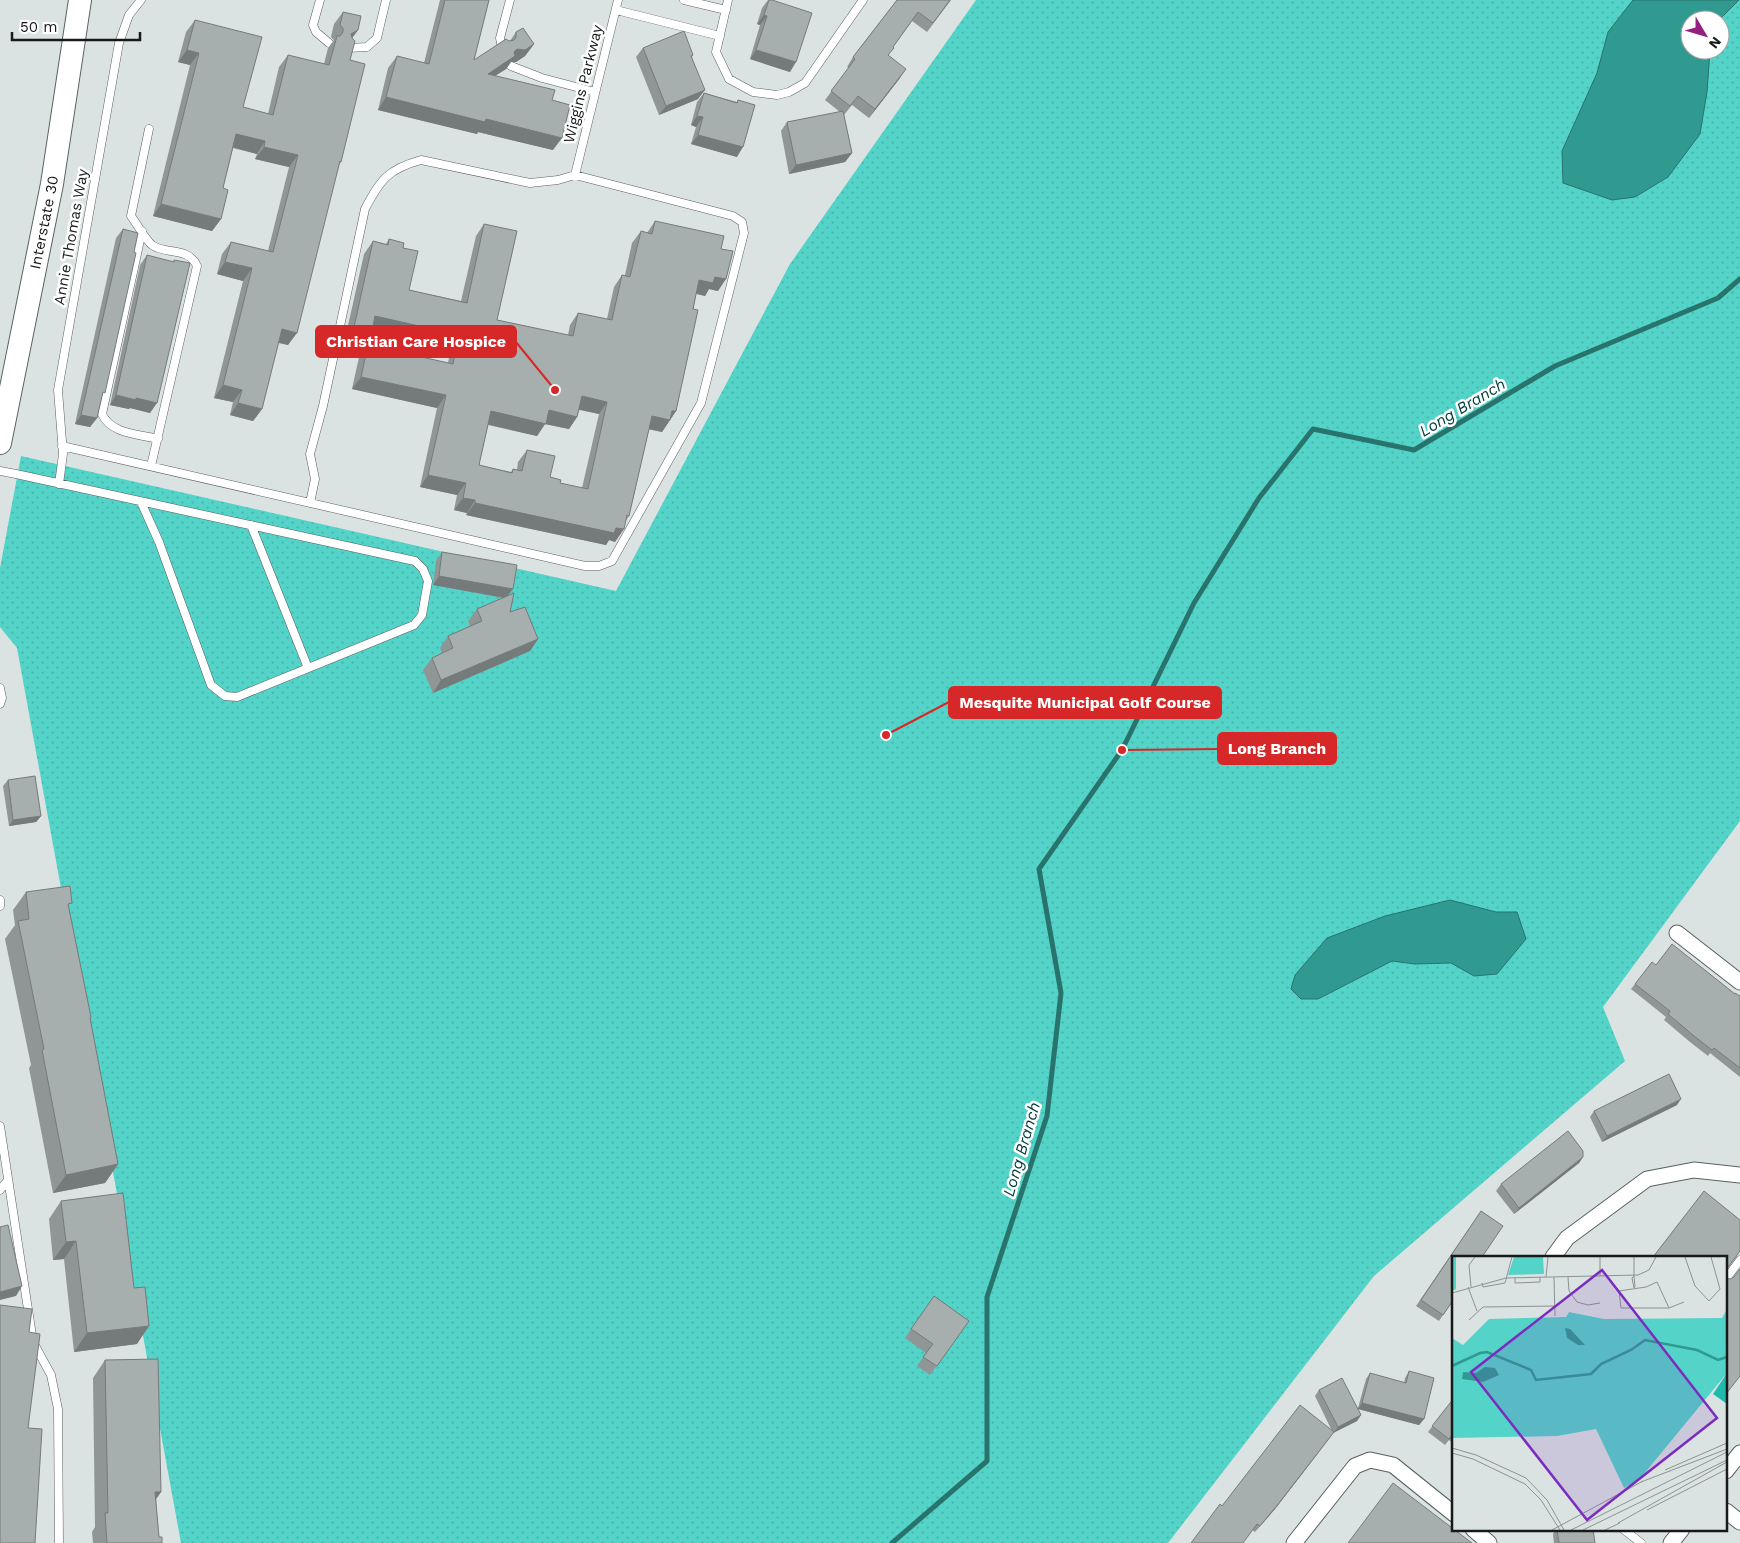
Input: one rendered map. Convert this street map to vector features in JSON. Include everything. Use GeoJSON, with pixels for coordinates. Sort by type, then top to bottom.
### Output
{"type":"FeatureCollection","features":[{"type":"Feature","properties":{"kind":"main road","name":"Interstate 30"},"geometry":{"type":"LineString","coordinates":[[0,443],[52,184],[80,0]]}},
{"type":"Feature","properties":{"kind":"street"},"geometry":{"type":"LineString","coordinates":[[1678,933],[1740,982]]}},
{"type":"Feature","properties":{"kind":"street"},"geometry":{"type":"LineString","coordinates":[[1554,1256],[1567,1238],[1647,1179],[1694,1170],[1740,1175]]}},
{"type":"Feature","properties":{"kind":"street"},"geometry":{"type":"LineString","coordinates":[[1728,1469],[1740,1453]]}},
{"type":"Feature","properties":{"kind":"street"},"geometry":{"type":"LineString","coordinates":[[1294,1543],[1355,1466],[1370,1460],[1393,1465],[1452,1512]]}},
{"type":"Feature","properties":{"kind":"street"},"geometry":{"type":"LineString","coordinates":[[1728,1513],[1740,1522]]}},
{"type":"Feature","properties":{"kind":"street"},"geometry":{"type":"LineString","coordinates":[[1474,1530],[1490,1543]]}},
{"type":"Feature","properties":{"kind":"street"},"geometry":{"type":"LineString","coordinates":[[1671,1543],[1681,1530]]}},
{"type":"Feature","properties":{"kind":"lane","name":"Annie Thomas Way"},"geometry":{"type":"LineString","coordinates":[[59,484],[63,454],[58,390],[119,43],[130,15],[141,0]]}},
{"type":"Feature","properties":{"kind":"lane"},"geometry":{"type":"LineString","coordinates":[[320,0],[313,25],[316,32],[330,43]]}},
{"type":"Feature","properties":{"kind":"lane"},"geometry":{"type":"LineString","coordinates":[[348,48],[367,47],[377,38],[386,0]]}},
{"type":"Feature","properties":{"kind":"lane"},"geometry":{"type":"LineString","coordinates":[[502,48],[500,38],[510,0]]}},
{"type":"Feature","properties":{"kind":"lane","name":"Wiggins Parkway"},"geometry":{"type":"LineString","coordinates":[[575,176],[618,0]]}},
{"type":"Feature","properties":{"kind":"lane"},"geometry":{"type":"LineString","coordinates":[[684,0],[726,10]]}},
{"type":"Feature","properties":{"kind":"lane"},"geometry":{"type":"LineString","coordinates":[[728,0],[716,52],[729,78],[753,92],[777,95],[790,92],[805,83],[864,0]]}},
{"type":"Feature","properties":{"kind":"lane"},"geometry":{"type":"LineString","coordinates":[[616,10],[720,36]]}},
{"type":"Feature","properties":{"kind":"lane"},"geometry":{"type":"LineString","coordinates":[[511,66],[542,78],[595,92]]}},
{"type":"Feature","properties":{"kind":"lane"},"geometry":{"type":"LineString","coordinates":[[149,129],[131,216],[153,246],[189,255],[194,259],[197,266],[151,466]]}},
{"type":"Feature","properties":{"kind":"lane"},"geometry":{"type":"LineString","coordinates":[[62,446],[151,466],[310,503],[585,566],[599,566],[612,561],[701,403],[744,232],[742,222],[733,216],[575,176],[530,183],[420,160],[406,164],[387,176],[376,188],[365,209],[325,397],[310,454],[315,479],[310,503]]}},
{"type":"Feature","properties":{"kind":"lane"},"geometry":{"type":"LineString","coordinates":[[142,231],[102,414],[104,420],[116,429],[158,439]]}},
{"type":"Feature","properties":{"kind":"lane"},"geometry":{"type":"LineString","coordinates":[[0,471],[415,561],[423,568],[428,581],[422,615],[414,624],[308,668],[237,696],[225,696],[211,684],[159,542],[141,502]]}},
{"type":"Feature","properties":{"kind":"lane"},"geometry":{"type":"LineString","coordinates":[[250,525],[308,668]]}},
{"type":"Feature","properties":{"kind":"lane"},"geometry":{"type":"LineString","coordinates":[[0,688],[2,698],[0,704]]}},
{"type":"Feature","properties":{"kind":"lane"},"geometry":{"type":"LineString","coordinates":[[0,900],[0,906]]}},
{"type":"Feature","properties":{"kind":"lane"},"geometry":{"type":"LineString","coordinates":[[0,1126],[33,1342],[51,1375],[58,1409],[59,1543]]}},
{"type":"Feature","properties":{"kind":"lane"},"geometry":{"type":"LineString","coordinates":[[0,1190],[8,1180]]}},
{"type":"Feature","properties":{"kind":"lane"},"geometry":{"type":"LineString","coordinates":[[1728,1276],[1740,1260]]}},
{"type":"Feature","properties":{"kind":"lane"},"geometry":{"type":"LineString","coordinates":[[1624,1530],[1641,1543]]}},
{"type":"Feature","properties":{"kind":"shaded area"},"geometry":{"type":"Polygon","coordinates":[[[976,0],[1740,0],[1740,821],[1603,1007],[1625,1061],[1374,1276],[1168,1543],[181,1543],[17,648],[0,627],[0,568],[21,456],[616,591],[790,264],[976,0]]]}},
{"type":"Feature","properties":{"kind":"shaded area"},"geometry":{"type":"Polygon","coordinates":[[[1633,0],[1739,0],[1729,10],[1680,10],[1680,60],[1709,60],[1707,92],[1700,134],[1668,177],[1635,197],[1612,200],[1563,183],[1562,151],[1597,73],[1608,32],[1633,0]]]}},
{"type":"Feature","properties":{"kind":"shaded area"},"geometry":{"type":"Polygon","coordinates":[[[1450,900],[1496,912],[1517,912],[1526,939],[1497,974],[1474,976],[1451,963],[1415,964],[1392,961],[1318,999],[1301,999],[1291,989],[1295,975],[1327,938],[1385,916],[1450,900]]]}},
{"type":"Feature","properties":{"kind":"building"},"geometry":{"type":"Polygon","coordinates":[[[445,0],[489,0],[474,60],[506,39],[509,41],[514,40],[516,32],[523,28],[534,44],[525,50],[517,49],[514,52],[515,56],[488,74],[555,90],[552,100],[570,105],[562,138],[486,119],[485,122],[386,97],[397,56],[429,64],[445,0]]]}},
{"type":"Feature","properties":{"kind":"building"},"geometry":{"type":"Polygon","coordinates":[[[769,0],[812,13],[796,62],[756,50],[767,16],[764,15],[769,0]]]}},
{"type":"Feature","properties":{"kind":"building"},"geometry":{"type":"Polygon","coordinates":[[[897,0],[950,0],[933,23],[918,12],[893,47],[888,55],[906,69],[875,109],[858,96],[850,106],[831,91],[855,59],[853,57],[897,0]]]}},
{"type":"Feature","properties":{"kind":"building"},"geometry":{"type":"Polygon","coordinates":[[[343,12],[361,16],[358,30],[351,34],[355,41],[350,60],[365,64],[297,333],[282,329],[262,409],[238,403],[242,390],[223,385],[252,268],[225,262],[231,242],[273,252],[298,155],[264,147],[265,141],[236,134],[223,188],[228,190],[221,219],[161,204],[199,53],[187,50],[195,20],[262,37],[243,107],[273,115],[288,55],[329,65],[337,36],[340,36],[343,32],[343,28],[340,25],[343,12]]]}},
{"type":"Feature","properties":{"kind":"building"},"geometry":{"type":"Polygon","coordinates":[[[684,31],[693,55],[691,56],[705,90],[666,106],[643,48],[684,31]]]}},
{"type":"Feature","properties":{"kind":"building"},"geometry":{"type":"Polygon","coordinates":[[[704,93],[737,103],[738,100],[755,105],[743,147],[698,135],[703,117],[697,116],[704,93]]]}},
{"type":"Feature","properties":{"kind":"building"},"geometry":{"type":"Polygon","coordinates":[[[843,111],[852,153],[796,165],[787,122],[843,111]]]}},
{"type":"Feature","properties":{"kind":"building"},"geometry":{"type":"Polygon","coordinates":[[[655,221],[724,236],[721,249],[733,251],[726,279],[715,277],[713,283],[699,280],[693,309],[698,310],[676,411],[672,411],[670,420],[652,416],[629,516],[627,515],[624,529],[616,528],[614,533],[475,503],[475,500],[463,498],[466,483],[428,475],[446,395],[361,377],[368,345],[453,364],[459,335],[375,316],[370,340],[352,336],[373,241],[388,245],[389,239],[404,243],[403,248],[418,251],[409,290],[467,303],[484,224],[517,231],[497,320],[573,336],[578,313],[612,320],[622,275],[630,277],[641,231],[652,234],[655,221]],[[582,396],[577,417],[549,410],[546,424],[491,411],[479,465],[512,473],[513,469],[522,471],[527,450],[555,456],[550,477],[561,480],[560,483],[588,489],[607,402],[582,396]]]}},
{"type":"Feature","properties":{"kind":"building"},"geometry":{"type":"Polygon","coordinates":[[[123,229],[138,233],[134,252],[136,253],[105,393],[103,392],[97,418],[81,415],[123,229]]]}},
{"type":"Feature","properties":{"kind":"building"},"geometry":{"type":"Polygon","coordinates":[[[147,255],[174,262],[174,260],[190,263],[157,403],[116,395],[147,255]]]}},
{"type":"Feature","properties":{"kind":"building"},"geometry":{"type":"Polygon","coordinates":[[[442,552],[517,565],[513,589],[439,576],[442,552]]]}},
{"type":"Feature","properties":{"kind":"building"},"geometry":{"type":"Polygon","coordinates":[[[514,593],[510,612],[525,607],[538,639],[441,680],[432,658],[453,648],[448,636],[482,621],[477,609],[514,593]]]}},
{"type":"Feature","properties":{"kind":"building"},"geometry":{"type":"Polygon","coordinates":[[[35,776],[41,816],[13,820],[8,780],[35,776]]]}},
{"type":"Feature","properties":{"kind":"building"},"geometry":{"type":"Polygon","coordinates":[[[70,886],[72,903],[68,904],[118,1164],[66,1175],[42,1050],[44,1049],[18,921],[29,919],[26,892],[70,886]]]}},
{"type":"Feature","properties":{"kind":"building"},"geometry":{"type":"Polygon","coordinates":[[[1672,944],[1740,996],[1740,1068],[1714,1048],[1712,1050],[1694,1036],[1668,1014],[1670,1011],[1635,984],[1652,962],[1656,965],[1672,944]]]}},
{"type":"Feature","properties":{"kind":"building"},"geometry":{"type":"Polygon","coordinates":[[[1669,1074],[1681,1099],[1607,1136],[1594,1111],[1669,1074]]]}},
{"type":"Feature","properties":{"kind":"building"},"geometry":{"type":"Polygon","coordinates":[[[1568,1131],[1583,1151],[1583,1157],[1519,1208],[1501,1184],[1568,1131]]]}},
{"type":"Feature","properties":{"kind":"building"},"geometry":{"type":"Polygon","coordinates":[[[1704,1191],[1740,1220],[1740,1251],[1728,1267],[1728,1256],[1654,1256],[1704,1191]]]}},
{"type":"Feature","properties":{"kind":"building"},"geometry":{"type":"Polygon","coordinates":[[[123,1193],[134,1288],[145,1287],[149,1326],[87,1333],[76,1241],[66,1242],[61,1201],[123,1193]]]}},
{"type":"Feature","properties":{"kind":"building"},"geometry":{"type":"Polygon","coordinates":[[[1481,1211],[1503,1226],[1483,1256],[1452,1256],[1452,1302],[1443,1315],[1421,1300],[1481,1211]]]}},
{"type":"Feature","properties":{"kind":"building"},"geometry":{"type":"Polygon","coordinates":[[[8,1225],[22,1286],[0,1292],[0,1227],[8,1225]]]}},
{"type":"Feature","properties":{"kind":"building"},"geometry":{"type":"Polygon","coordinates":[[[1740,1269],[1740,1376],[1728,1391],[1728,1278],[1734,1277],[1740,1269]]]}},
{"type":"Feature","properties":{"kind":"building"},"geometry":{"type":"Polygon","coordinates":[[[934,1296],[969,1321],[937,1366],[923,1357],[933,1344],[911,1329],[934,1296]]]}},
{"type":"Feature","properties":{"kind":"building"},"geometry":{"type":"Polygon","coordinates":[[[0,1305],[32,1309],[29,1332],[40,1334],[28,1428],[42,1429],[35,1543],[0,1543],[0,1305]]]}},
{"type":"Feature","properties":{"kind":"building"},"geometry":{"type":"Polygon","coordinates":[[[158,1359],[161,1492],[155,1492],[159,1537],[162,1537],[162,1543],[107,1543],[105,1513],[108,1513],[105,1360],[158,1359]]]}},
{"type":"Feature","properties":{"kind":"building"},"geometry":{"type":"Polygon","coordinates":[[[1409,1371],[1434,1378],[1424,1419],[1362,1403],[1370,1373],[1406,1383],[1409,1371]]]}},
{"type":"Feature","properties":{"kind":"building"},"geometry":{"type":"Polygon","coordinates":[[[1342,1378],[1361,1415],[1338,1427],[1319,1390],[1342,1378]]]}},
{"type":"Feature","properties":{"kind":"building"},"geometry":{"type":"Polygon","coordinates":[[[1452,1401],[1452,1435],[1449,1439],[1432,1426],[1452,1401]]]}},
{"type":"Feature","properties":{"kind":"building"},"geometry":{"type":"Polygon","coordinates":[[[1300,1405],[1334,1432],[1279,1503],[1260,1526],[1257,1524],[1243,1543],[1191,1543],[1220,1504],[1222,1506],[1300,1405]]]}},
{"type":"Feature","properties":{"kind":"building"},"geometry":{"type":"Polygon","coordinates":[[[1393,1483],[1452,1528],[1452,1530],[1455,1530],[1472,1543],[1348,1543],[1393,1483]]]}},
{"type":"Feature","properties":{"kind":"building"},"geometry":{"type":"Polygon","coordinates":[[[1557,1530],[1593,1530],[1595,1543],[1559,1543],[1557,1530]]]}},
{"type":"Feature","properties":{"kind":"waterway","name":"Long Branch"},"geometry":{"type":"LineString","coordinates":[[892,1543],[987,1461],[987,1297],[1047,1116],[1061,993],[1039,869],[1122,750],[1194,603],[1259,498],[1313,429],[1414,450],[1555,366],[1718,298],[1740,279]]}},
{"type":"Feature","properties":{"kind":"place","name":"Christian Care Hospice"},"geometry":{"type":"Point","coordinates":[555,390]}},
{"type":"Feature","properties":{"kind":"place","name":"Mesquite Municipal Golf Course"},"geometry":{"type":"Point","coordinates":[886,735]}},
{"type":"Feature","properties":{"kind":"place","name":"Long Branch"},"geometry":{"type":"Point","coordinates":[1122,750]}}]}
